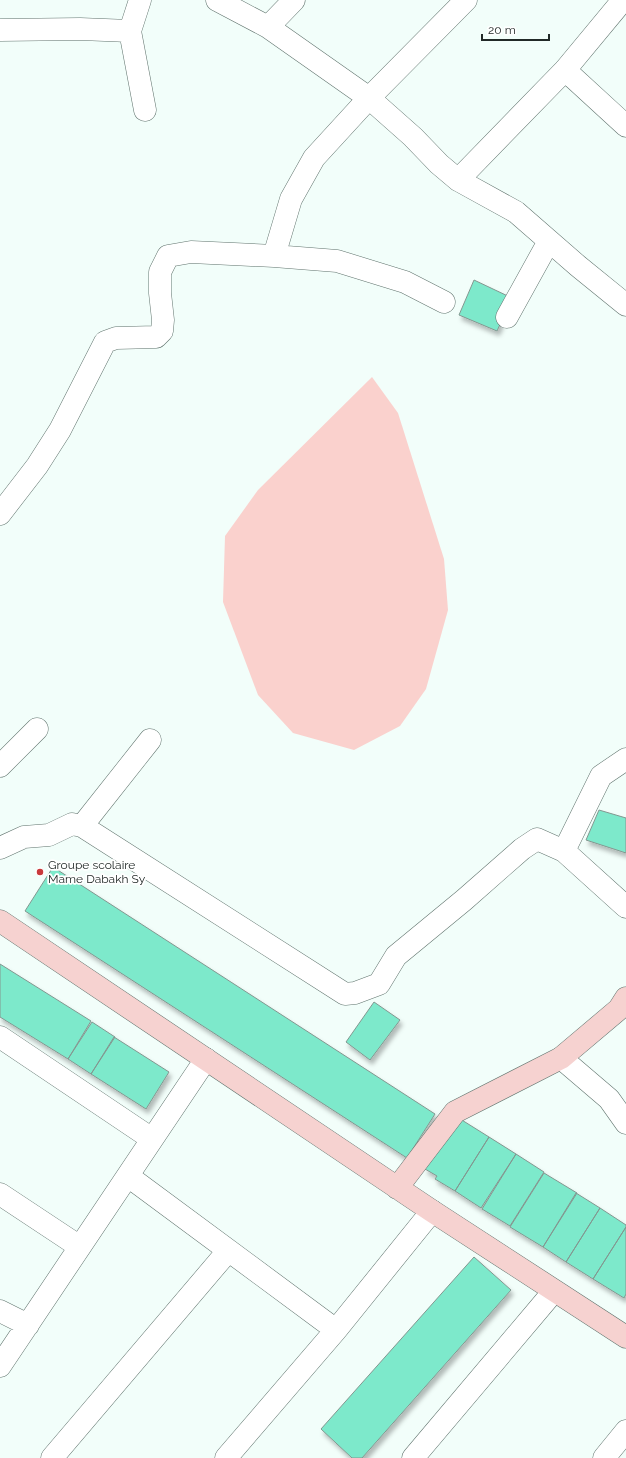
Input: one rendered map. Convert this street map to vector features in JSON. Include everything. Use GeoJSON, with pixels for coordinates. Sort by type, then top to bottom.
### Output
{"type":"FeatureCollection","features":[{"type":"Feature","properties":{"kind":"street"},"geometry":{"type":"LineString","coordinates":[[140,0],[130,31],[145,110]]}},
{"type":"Feature","properties":{"kind":"street"},"geometry":{"type":"LineString","coordinates":[[217,0],[268,27],[369,98],[458,180],[516,212],[578,266],[626,305]]}},
{"type":"Feature","properties":{"kind":"street"},"geometry":{"type":"LineString","coordinates":[[268,27],[294,0]]}},
{"type":"Feature","properties":{"kind":"street"},"geometry":{"type":"LineString","coordinates":[[274,256],[291,199],[314,158],[369,98],[466,0]]}},
{"type":"Feature","properties":{"kind":"street"},"geometry":{"type":"LineString","coordinates":[[458,180],[565,70],[623,0]]}},
{"type":"Feature","properties":{"kind":"street"},"geometry":{"type":"LineString","coordinates":[[0,30],[80,29],[130,31]]}},
{"type":"Feature","properties":{"kind":"street"},"geometry":{"type":"LineString","coordinates":[[565,70],[626,126]]}},
{"type":"Feature","properties":{"kind":"street"},"geometry":{"type":"LineString","coordinates":[[507,317],[549,241]]}},
{"type":"Feature","properties":{"kind":"street"},"geometry":{"type":"LineString","coordinates":[[0,514],[37,466],[60,430],[105,342],[116,338],[156,336],[162,331],[163,320],[160,293],[160,272],[168,256],[191,252],[337,261],[405,282],[444,302]]}},
{"type":"Feature","properties":{"kind":"street"},"geometry":{"type":"LineString","coordinates":[[0,766],[37,729]]}},
{"type":"Feature","properties":{"kind":"street"},"geometry":{"type":"LineString","coordinates":[[82,826],[150,740]]}},
{"type":"Feature","properties":{"kind":"street"},"geometry":{"type":"LineString","coordinates":[[564,851],[601,776],[626,759]]}},
{"type":"Feature","properties":{"kind":"street"},"geometry":{"type":"LineString","coordinates":[[0,848],[24,837],[50,834],[72,824],[82,826],[345,994],[355,993],[379,984],[396,956],[464,900],[522,849],[537,839],[564,851],[626,908]]}},
{"type":"Feature","properties":{"kind":"street"},"geometry":{"type":"LineString","coordinates":[[0,921],[397,1188],[626,1337]]}},
{"type":"Feature","properties":{"kind":"street"},"geometry":{"type":"LineString","coordinates":[[397,1188],[455,1112],[561,1058],[624,1007]]}},
{"type":"Feature","properties":{"kind":"street"},"geometry":{"type":"LineString","coordinates":[[0,1037],[152,1139]]}},
{"type":"Feature","properties":{"kind":"street"},"geometry":{"type":"LineString","coordinates":[[561,1058],[609,1099],[626,1124]]}},
{"type":"Feature","properties":{"kind":"street"},"geometry":{"type":"LineString","coordinates":[[0,1366],[206,1059]]}},
{"type":"Feature","properties":{"kind":"street"},"geometry":{"type":"LineString","coordinates":[[128,1176],[336,1330]]}},
{"type":"Feature","properties":{"kind":"street"},"geometry":{"type":"LineString","coordinates":[[0,1194],[80,1247]]}},
{"type":"Feature","properties":{"kind":"street"},"geometry":{"type":"LineString","coordinates":[[226,1458],[336,1330],[432,1211]]}},
{"type":"Feature","properties":{"kind":"street"},"geometry":{"type":"LineString","coordinates":[[52,1458],[228,1251]]}},
{"type":"Feature","properties":{"kind":"street"},"geometry":{"type":"LineString","coordinates":[[413,1458],[554,1290]]}},
{"type":"Feature","properties":{"kind":"street"},"geometry":{"type":"LineString","coordinates":[[0,1311],[28,1325]]}},
{"type":"Feature","properties":{"kind":"street"},"geometry":{"type":"LineString","coordinates":[[604,1458],[626,1431]]}},
{"type":"Feature","properties":{"kind":"shaded area"},"geometry":{"type":"Polygon","coordinates":[[[372,377],[398,413],[444,559],[448,610],[426,689],[400,726],[354,750],[293,733],[258,695],[223,602],[225,536],[258,490],[372,377]]]}},
{"type":"Feature","properties":{"kind":"building"},"geometry":{"type":"Polygon","coordinates":[[[474,280],[512,298],[497,331],[459,315],[474,280]]]}},
{"type":"Feature","properties":{"kind":"building"},"geometry":{"type":"Polygon","coordinates":[[[599,810],[626,818],[626,853],[586,840],[599,810]]]}},
{"type":"Feature","properties":{"kind":"building"},"geometry":{"type":"Polygon","coordinates":[[[53,867],[435,1114],[407,1158],[25,911],[53,867]]]}},
{"type":"Feature","properties":{"kind":"building"},"geometry":{"type":"Polygon","coordinates":[[[0,964],[91,1021],[68,1059],[0,1017],[0,964]]]}},
{"type":"Feature","properties":{"kind":"building"},"geometry":{"type":"Polygon","coordinates":[[[374,1002],[400,1020],[370,1060],[346,1042],[374,1002]]]}},
{"type":"Feature","properties":{"kind":"building"},"geometry":{"type":"Polygon","coordinates":[[[92,1022],[115,1037],[91,1074],[68,1059],[92,1022]]]}},
{"type":"Feature","properties":{"kind":"building"},"geometry":{"type":"Polygon","coordinates":[[[114,1037],[169,1072],[146,1109],[91,1074],[114,1037]]]}},
{"type":"Feature","properties":{"kind":"building"},"geometry":{"type":"Polygon","coordinates":[[[457,1117],[489,1137],[455,1191],[435,1179],[437,1176],[425,1169],[457,1117]]]}},
{"type":"Feature","properties":{"kind":"building"},"geometry":{"type":"Polygon","coordinates":[[[489,1137],[516,1154],[481,1208],[455,1191],[489,1137]]]}},
{"type":"Feature","properties":{"kind":"building"},"geometry":{"type":"Polygon","coordinates":[[[516,1154],[544,1172],[510,1226],[482,1209],[516,1154]]]}},
{"type":"Feature","properties":{"kind":"building"},"geometry":{"type":"Polygon","coordinates":[[[544,1173],[577,1193],[543,1247],[510,1227],[544,1173]]]}},
{"type":"Feature","properties":{"kind":"building"},"geometry":{"type":"Polygon","coordinates":[[[576,1193],[600,1208],[566,1262],[543,1247],[576,1193]]]}},
{"type":"Feature","properties":{"kind":"building"},"geometry":{"type":"Polygon","coordinates":[[[600,1208],[626,1225],[626,1227],[593,1279],[566,1262],[600,1208]]]}},
{"type":"Feature","properties":{"kind":"building"},"geometry":{"type":"Polygon","coordinates":[[[626,1227],[626,1294],[624,1298],[593,1279],[626,1227]]]}},
{"type":"Feature","properties":{"kind":"building"},"geometry":{"type":"Polygon","coordinates":[[[474,1257],[511,1290],[362,1458],[352,1458],[321,1429],[474,1257]]]}},
{"type":"Feature","properties":{"kind":"place","name":"Groupe scolaire Mame Dabakh Sy"},"geometry":{"type":"Point","coordinates":[40,872]}}]}
